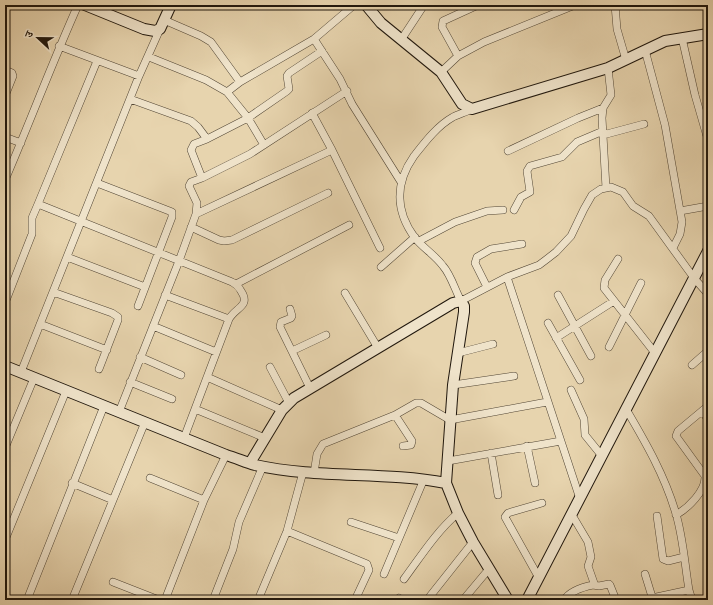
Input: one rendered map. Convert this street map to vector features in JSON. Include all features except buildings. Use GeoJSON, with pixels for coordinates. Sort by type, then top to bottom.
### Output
{"type":"FeatureCollection","features":[{"type":"Feature","properties":{"kind":"street"},"geometry":{"type":"LineString","coordinates":[[5,180],[59,46],[78,5]]}},
{"type":"Feature","properties":{"kind":"street"},"geometry":{"type":"LineString","coordinates":[[85,5],[144,29],[155,31],[162,24]]}},
{"type":"Feature","properties":{"kind":"street"},"geometry":{"type":"LineString","coordinates":[[20,372],[139,76],[171,5]]}},
{"type":"Feature","properties":{"kind":"street"},"geometry":{"type":"LineString","coordinates":[[227,92],[240,82],[314,39],[354,5]]}},
{"type":"Feature","properties":{"kind":"street"},"geometry":{"type":"LineString","coordinates":[[366,5],[381,23],[441,72],[462,104],[472,109]]}},
{"type":"Feature","properties":{"kind":"street"},"geometry":{"type":"LineString","coordinates":[[401,40],[424,5]]}},
{"type":"Feature","properties":{"kind":"street"},"geometry":{"type":"LineString","coordinates":[[458,56],[442,24],[443,21],[478,5]]}},
{"type":"Feature","properties":{"kind":"street"},"geometry":{"type":"LineString","coordinates":[[441,72],[458,56],[484,42],[575,5]]}},
{"type":"Feature","properties":{"kind":"street"},"geometry":{"type":"LineString","coordinates":[[615,5],[617,28],[626,60]]}},
{"type":"Feature","properties":{"kind":"street"},"geometry":{"type":"LineString","coordinates":[[162,24],[201,36],[211,42],[240,82]]}},
{"type":"Feature","properties":{"kind":"street"},"geometry":{"type":"LineString","coordinates":[[508,600],[473,542],[446,483],[453,385],[464,306],[444,267],[417,239],[406,222],[401,209],[399,196],[401,182],[412,160],[432,134],[453,118],[472,109],[608,68],[665,41],[708,34]]}},
{"type":"Feature","properties":{"kind":"street"},"geometry":{"type":"LineString","coordinates":[[682,38],[695,95],[708,140]]}},
{"type":"Feature","properties":{"kind":"street"},"geometry":{"type":"LineString","coordinates":[[314,39],[340,78],[352,104],[401,182]]}},
{"type":"Feature","properties":{"kind":"street"},"geometry":{"type":"LineString","coordinates":[[59,46],[139,76]]}},
{"type":"Feature","properties":{"kind":"street"},"geometry":{"type":"LineString","coordinates":[[645,50],[665,125],[682,222],[680,234],[673,248]]}},
{"type":"Feature","properties":{"kind":"street"},"geometry":{"type":"LineString","coordinates":[[202,178],[191,150],[194,144],[248,118],[287,91],[289,89],[287,76],[289,73],[322,51]]}},
{"type":"Feature","properties":{"kind":"street"},"geometry":{"type":"LineString","coordinates":[[149,56],[206,80],[227,92],[248,118],[264,145]]}},
{"type":"Feature","properties":{"kind":"street"},"geometry":{"type":"LineString","coordinates":[[5,303],[32,234],[32,218],[97,61]]}},
{"type":"Feature","properties":{"kind":"street"},"geometry":{"type":"LineString","coordinates":[[606,188],[602,118],[604,108],[611,95],[608,68]]}},
{"type":"Feature","properties":{"kind":"street"},"geometry":{"type":"LineString","coordinates":[[5,70],[12,73],[13,76],[5,96]]}},
{"type":"Feature","properties":{"kind":"street"},"geometry":{"type":"LineString","coordinates":[[119,412],[196,214],[197,203],[188,186],[191,182],[250,154],[347,91]]}},
{"type":"Feature","properties":{"kind":"street"},"geometry":{"type":"LineString","coordinates":[[130,99],[191,122],[198,127],[207,139]]}},
{"type":"Feature","properties":{"kind":"street"},"geometry":{"type":"LineString","coordinates":[[508,151],[578,118],[604,108]]}},
{"type":"Feature","properties":{"kind":"street"},"geometry":{"type":"LineString","coordinates":[[312,113],[332,150],[380,248]]}},
{"type":"Feature","properties":{"kind":"street"},"geometry":{"type":"LineString","coordinates":[[514,210],[521,196],[530,192],[527,171],[530,166],[562,157],[577,142],[603,133],[644,124]]}},
{"type":"Feature","properties":{"kind":"street"},"geometry":{"type":"LineString","coordinates":[[5,137],[21,143]]}},
{"type":"Feature","properties":{"kind":"street"},"geometry":{"type":"LineString","coordinates":[[196,214],[332,150]]}},
{"type":"Feature","properties":{"kind":"street"},"geometry":{"type":"LineString","coordinates":[[97,182],[172,212],[172,217],[138,306]]}},
{"type":"Feature","properties":{"kind":"street"},"geometry":{"type":"LineString","coordinates":[[250,463],[286,406],[310,388],[453,303],[461,301],[507,277],[539,265],[556,252],[570,236],[592,195],[601,189],[611,187],[623,192],[633,206],[645,213],[653,221],[694,278],[708,294]]}},
{"type":"Feature","properties":{"kind":"street"},"geometry":{"type":"LineString","coordinates":[[191,227],[219,240],[232,240],[328,193]]}},
{"type":"Feature","properties":{"kind":"street"},"geometry":{"type":"LineString","coordinates":[[38,204],[236,284],[246,299],[229,319],[184,438]]}},
{"type":"Feature","properties":{"kind":"street"},"geometry":{"type":"LineString","coordinates":[[680,211],[708,206]]}},
{"type":"Feature","properties":{"kind":"street"},"geometry":{"type":"LineString","coordinates":[[381,267],[417,239],[458,221],[487,211],[503,210]]}},
{"type":"Feature","properties":{"kind":"street"},"geometry":{"type":"LineString","coordinates":[[236,284],[349,225]]}},
{"type":"Feature","properties":{"kind":"street"},"geometry":{"type":"LineString","coordinates":[[487,287],[474,264],[477,257],[491,249],[522,244]]}},
{"type":"Feature","properties":{"kind":"street"},"geometry":{"type":"LineString","coordinates":[[528,600],[708,251]]}},
{"type":"Feature","properties":{"kind":"street"},"geometry":{"type":"LineString","coordinates":[[67,257],[145,287]]}},
{"type":"Feature","properties":{"kind":"street"},"geometry":{"type":"LineString","coordinates":[[618,259],[605,280],[604,285],[614,301],[655,353]]}},
{"type":"Feature","properties":{"kind":"street"},"geometry":{"type":"LineString","coordinates":[[507,277],[580,499]]}},
{"type":"Feature","properties":{"kind":"street"},"geometry":{"type":"LineString","coordinates":[[609,347],[624,314],[641,283]]}},
{"type":"Feature","properties":{"kind":"street"},"geometry":{"type":"LineString","coordinates":[[53,292],[112,313],[118,317],[99,369]]}},
{"type":"Feature","properties":{"kind":"street"},"geometry":{"type":"LineString","coordinates":[[345,293],[378,348]]}},
{"type":"Feature","properties":{"kind":"street"},"geometry":{"type":"LineString","coordinates":[[165,295],[229,319]]}},
{"type":"Feature","properties":{"kind":"street"},"geometry":{"type":"LineString","coordinates":[[558,295],[592,356]]}},
{"type":"Feature","properties":{"kind":"street"},"geometry":{"type":"LineString","coordinates":[[556,338],[614,301]]}},
{"type":"Feature","properties":{"kind":"street"},"geometry":{"type":"LineString","coordinates":[[290,309],[292,316],[291,318],[280,324],[310,388]]}},
{"type":"Feature","properties":{"kind":"street"},"geometry":{"type":"LineString","coordinates":[[548,323],[580,380]]}},
{"type":"Feature","properties":{"kind":"street"},"geometry":{"type":"LineString","coordinates":[[40,324],[107,350]]}},
{"type":"Feature","properties":{"kind":"street"},"geometry":{"type":"LineString","coordinates":[[153,326],[216,352]]}},
{"type":"Feature","properties":{"kind":"street"},"geometry":{"type":"LineString","coordinates":[[292,351],[326,335]]}},
{"type":"Feature","properties":{"kind":"street"},"geometry":{"type":"LineString","coordinates":[[458,353],[493,344]]}},
{"type":"Feature","properties":{"kind":"street"},"geometry":{"type":"LineString","coordinates":[[692,365],[708,351]]}},
{"type":"Feature","properties":{"kind":"street"},"geometry":{"type":"LineString","coordinates":[[140,357],[181,375]]}},
{"type":"Feature","properties":{"kind":"street"},"geometry":{"type":"LineString","coordinates":[[5,366],[226,455],[250,463],[303,472],[424,479],[446,483]]}},
{"type":"Feature","properties":{"kind":"street"},"geometry":{"type":"LineString","coordinates":[[270,367],[286,406]]}},
{"type":"Feature","properties":{"kind":"street"},"geometry":{"type":"LineString","coordinates":[[453,385],[514,376]]}},
{"type":"Feature","properties":{"kind":"street"},"geometry":{"type":"LineString","coordinates":[[207,377],[286,406]]}},
{"type":"Feature","properties":{"kind":"street"},"geometry":{"type":"LineString","coordinates":[[5,448],[34,378]]}},
{"type":"Feature","properties":{"kind":"street"},"geometry":{"type":"LineString","coordinates":[[130,382],[172,399]]}},
{"type":"Feature","properties":{"kind":"street"},"geometry":{"type":"LineString","coordinates":[[571,390],[584,419],[585,435],[602,456]]}},
{"type":"Feature","properties":{"kind":"street"},"geometry":{"type":"LineString","coordinates":[[5,540],[66,391]]}},
{"type":"Feature","properties":{"kind":"street"},"geometry":{"type":"LineString","coordinates":[[314,472],[317,454],[323,444],[396,415],[414,403],[418,403],[450,420],[547,402]]}},
{"type":"Feature","properties":{"kind":"street"},"geometry":{"type":"LineString","coordinates":[[26,600],[104,406]]}},
{"type":"Feature","properties":{"kind":"street"},"geometry":{"type":"LineString","coordinates":[[676,515],[693,502],[706,479],[706,476],[676,436],[678,431],[705,408],[708,419]]}},
{"type":"Feature","properties":{"kind":"street"},"geometry":{"type":"LineString","coordinates":[[195,409],[265,438]]}},
{"type":"Feature","properties":{"kind":"street"},"geometry":{"type":"LineString","coordinates":[[626,409],[663,477],[676,515],[692,600]]}},
{"type":"Feature","properties":{"kind":"street"},"geometry":{"type":"LineString","coordinates":[[396,415],[412,441],[411,445],[403,446]]}},
{"type":"Feature","properties":{"kind":"street"},"geometry":{"type":"LineString","coordinates":[[72,600],[145,422]]}},
{"type":"Feature","properties":{"kind":"street"},"geometry":{"type":"LineString","coordinates":[[448,461],[561,441]]}},
{"type":"Feature","properties":{"kind":"street"},"geometry":{"type":"LineString","coordinates":[[528,446],[535,483]]}},
{"type":"Feature","properties":{"kind":"street"},"geometry":{"type":"LineString","coordinates":[[491,453],[498,495]]}},
{"type":"Feature","properties":{"kind":"street"},"geometry":{"type":"LineString","coordinates":[[165,600],[204,500],[226,455]]}},
{"type":"Feature","properties":{"kind":"street"},"geometry":{"type":"LineString","coordinates":[[213,600],[234,549],[239,522],[263,466]]}},
{"type":"Feature","properties":{"kind":"street"},"geometry":{"type":"LineString","coordinates":[[258,600],[287,531],[303,472]]}},
{"type":"Feature","properties":{"kind":"street"},"geometry":{"type":"LineString","coordinates":[[150,478],[204,500]]}},
{"type":"Feature","properties":{"kind":"street"},"geometry":{"type":"LineString","coordinates":[[384,574],[424,479]]}},
{"type":"Feature","properties":{"kind":"street"},"geometry":{"type":"LineString","coordinates":[[72,483],[113,500]]}},
{"type":"Feature","properties":{"kind":"street"},"geometry":{"type":"LineString","coordinates":[[539,578],[505,517],[508,513],[542,503]]}},
{"type":"Feature","properties":{"kind":"street"},"geometry":{"type":"LineString","coordinates":[[404,579],[432,540],[446,523],[458,512]]}},
{"type":"Feature","properties":{"kind":"street"},"geometry":{"type":"LineString","coordinates":[[572,515],[588,542],[591,557],[588,566],[594,581],[594,585]]}},
{"type":"Feature","properties":{"kind":"street"},"geometry":{"type":"LineString","coordinates":[[657,516],[663,559],[668,561],[684,557]]}},
{"type":"Feature","properties":{"kind":"street"},"geometry":{"type":"LineString","coordinates":[[351,522],[399,538]]}},
{"type":"Feature","properties":{"kind":"street"},"geometry":{"type":"LineString","coordinates":[[287,531],[367,564],[369,570],[355,600]]}},
{"type":"Feature","properties":{"kind":"street"},"geometry":{"type":"LineString","coordinates":[[427,600],[473,542]]}},
{"type":"Feature","properties":{"kind":"street"},"geometry":{"type":"LineString","coordinates":[[463,600],[488,569]]}},
{"type":"Feature","properties":{"kind":"street"},"geometry":{"type":"LineString","coordinates":[[645,574],[652,599],[689,590]]}},
{"type":"Feature","properties":{"kind":"street"},"geometry":{"type":"LineString","coordinates":[[113,582],[159,600]]}},
{"type":"Feature","properties":{"kind":"street"},"geometry":{"type":"LineString","coordinates":[[564,600],[570,594],[587,586],[608,584],[611,587],[616,600]]}}]}
